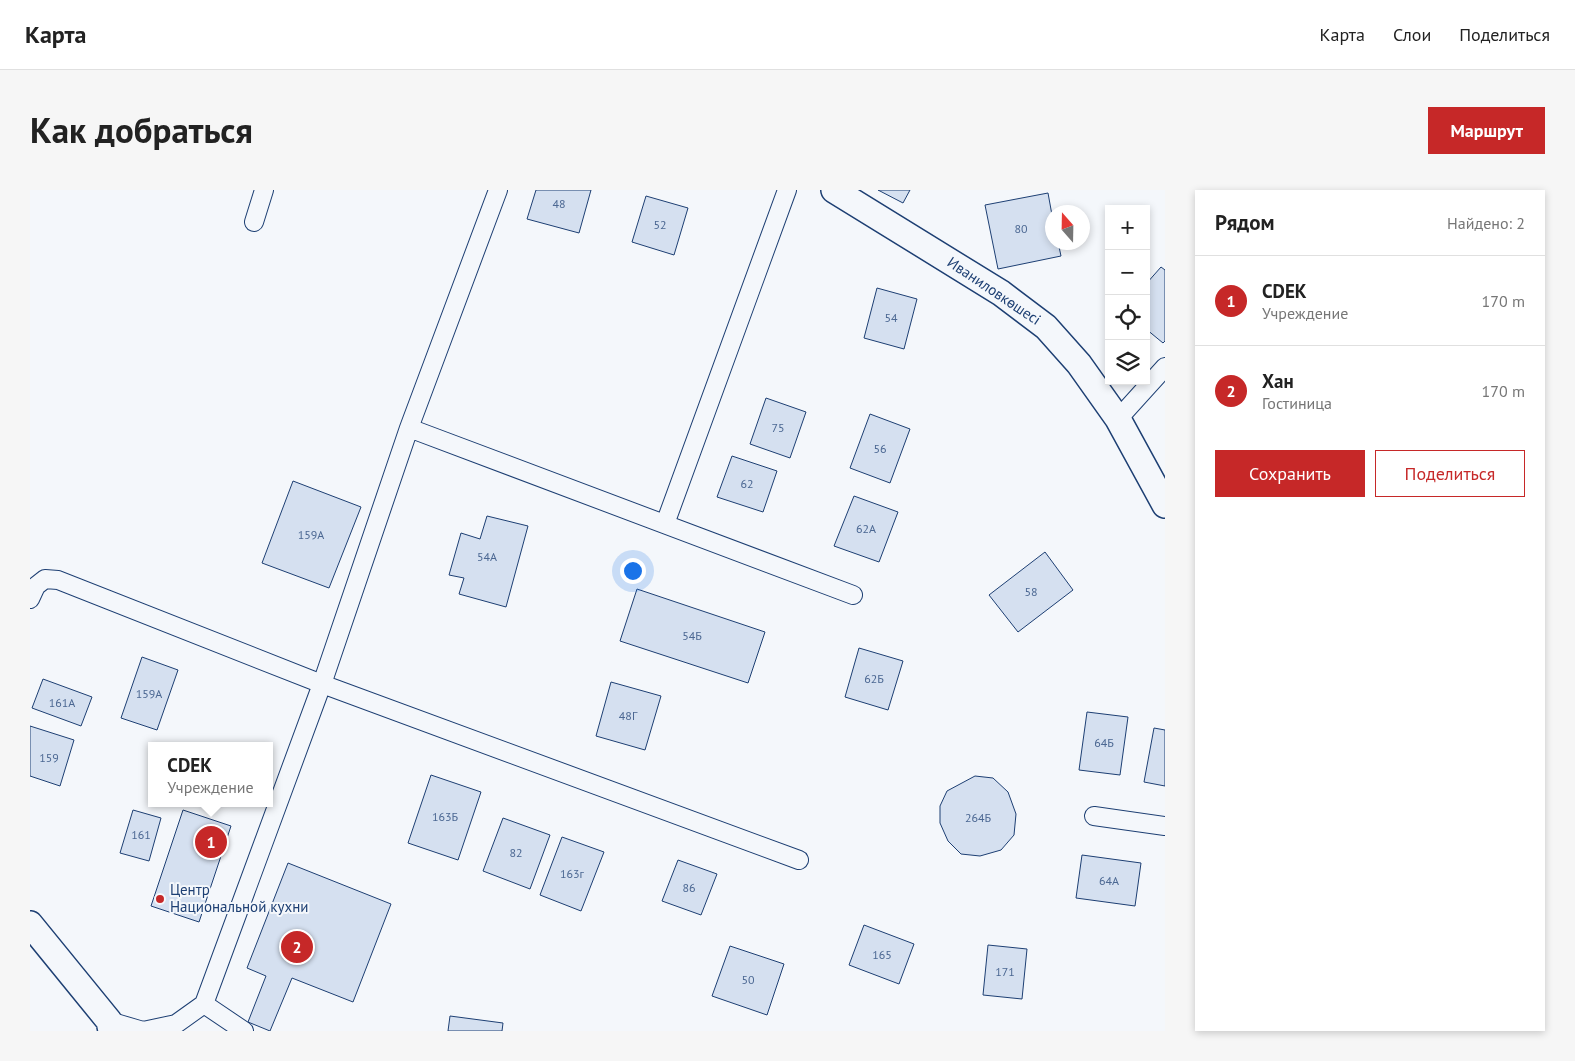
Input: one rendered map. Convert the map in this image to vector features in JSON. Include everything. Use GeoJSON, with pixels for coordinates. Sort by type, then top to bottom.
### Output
{"type":"FeatureCollection","features":[{"type":"Feature","properties":{"kind":"street"},"geometry":{"type":"LineString","coordinates":[[254,222],[264,190]]}},
{"type":"Feature","properties":{"kind":"street"},"geometry":{"type":"LineString","coordinates":[[30,924],[110,1026],[143,1031],[176,1024],[204,1004],[322,684],[409,428],[498,190]]}},
{"type":"Feature","properties":{"kind":"street"},"geometry":{"type":"LineString","coordinates":[[665,524],[788,190]]}},
{"type":"Feature","properties":{"kind":"street","name":"Иваниловкөшесі"},"geometry":{"type":"LineString","coordinates":[[834,190],[1002,293],[1046,327],[1080,364],[1118,419],[1165,505]]}},
{"type":"Feature","properties":{"kind":"street"},"geometry":{"type":"LineString","coordinates":[[1118,419],[1165,367]]}},
{"type":"Feature","properties":{"kind":"street"},"geometry":{"type":"LineString","coordinates":[[409,428],[853,595]]}},
{"type":"Feature","properties":{"kind":"street"},"geometry":{"type":"LineString","coordinates":[[30,599],[36,586],[45,579],[58,580],[322,684],[798,860]]}},
{"type":"Feature","properties":{"kind":"street"},"geometry":{"type":"LineString","coordinates":[[1094,816],[1165,826]]}},
{"type":"Feature","properties":{"kind":"street"},"geometry":{"type":"LineString","coordinates":[[204,1004],[244,1031]]}},
{"type":"Feature","properties":{"kind":"building"},"geometry":{"type":"Polygon","coordinates":[[[536,190],[591,190],[579,233],[527,219],[536,190]]]}},
{"type":"Feature","properties":{"kind":"building"},"geometry":{"type":"Polygon","coordinates":[[[878,190],[910,190],[903,203],[878,190]]]}},
{"type":"Feature","properties":{"kind":"building"},"geometry":{"type":"Polygon","coordinates":[[[1048,193],[1050,205],[1045,205],[1045,250],[1060,250],[1061,256],[998,269],[985,205],[1048,193]]]}},
{"type":"Feature","properties":{"kind":"building"},"geometry":{"type":"Polygon","coordinates":[[[646,196],[688,208],[674,255],[632,242],[646,196]]]}},
{"type":"Feature","properties":{"kind":"building"},"geometry":{"type":"Polygon","coordinates":[[[1161,267],[1165,270],[1165,341],[1163,343],[1150,332],[1150,279],[1161,267]]]}},
{"type":"Feature","properties":{"kind":"building"},"geometry":{"type":"Polygon","coordinates":[[[877,288],[917,299],[904,349],[864,338],[877,288]]]}},
{"type":"Feature","properties":{"kind":"building"},"geometry":{"type":"Polygon","coordinates":[[[766,398],[806,412],[790,458],[750,444],[766,398]]]}},
{"type":"Feature","properties":{"kind":"building"},"geometry":{"type":"Polygon","coordinates":[[[870,414],[910,429],[890,483],[850,468],[870,414]]]}},
{"type":"Feature","properties":{"kind":"building"},"geometry":{"type":"Polygon","coordinates":[[[732,456],[777,471],[763,512],[717,497],[732,456]]]}},
{"type":"Feature","properties":{"kind":"building"},"geometry":{"type":"Polygon","coordinates":[[[293,481],[361,507],[329,588],[262,563],[293,481]]]}},
{"type":"Feature","properties":{"kind":"building"},"geometry":{"type":"Polygon","coordinates":[[[854,496],[898,512],[879,562],[834,546],[854,496]]]}},
{"type":"Feature","properties":{"kind":"building"},"geometry":{"type":"Polygon","coordinates":[[[487,516],[528,526],[506,607],[459,594],[464,578],[449,575],[461,533],[480,539],[487,516]]]}},
{"type":"Feature","properties":{"kind":"building"},"geometry":{"type":"Polygon","coordinates":[[[1045,552],[1073,590],[1018,632],[989,595],[1045,552]]]}},
{"type":"Feature","properties":{"kind":"building"},"geometry":{"type":"Polygon","coordinates":[[[637,589],[765,632],[748,683],[620,641],[637,589]]]}},
{"type":"Feature","properties":{"kind":"building"},"geometry":{"type":"Polygon","coordinates":[[[859,648],[903,661],[888,710],[845,697],[859,648]]]}},
{"type":"Feature","properties":{"kind":"building"},"geometry":{"type":"Polygon","coordinates":[[[142,657],[178,670],[157,730],[121,718],[142,657]]]}},
{"type":"Feature","properties":{"kind":"building"},"geometry":{"type":"Polygon","coordinates":[[[43,679],[92,697],[81,726],[32,708],[43,679]]]}},
{"type":"Feature","properties":{"kind":"building"},"geometry":{"type":"Polygon","coordinates":[[[611,682],[661,696],[645,750],[596,736],[611,682]]]}},
{"type":"Feature","properties":{"kind":"building"},"geometry":{"type":"Polygon","coordinates":[[[1087,712],[1128,717],[1120,775],[1079,770],[1087,712]]]}},
{"type":"Feature","properties":{"kind":"building"},"geometry":{"type":"Polygon","coordinates":[[[30,726],[74,740],[60,786],[30,776],[30,726]]]}},
{"type":"Feature","properties":{"kind":"building"},"geometry":{"type":"Polygon","coordinates":[[[1154,728],[1165,730],[1165,786],[1144,782],[1154,728]]]}},
{"type":"Feature","properties":{"kind":"building"},"geometry":{"type":"Polygon","coordinates":[[[431,775],[481,792],[458,860],[408,843],[431,775]]]}},
{"type":"Feature","properties":{"kind":"building"},"geometry":{"type":"Polygon","coordinates":[[[975,776],[993,778],[1008,792],[1016,814],[1014,835],[1001,850],[980,856],[961,854],[948,841],[940,823],[940,806],[947,791],[975,776]]]}},
{"type":"Feature","properties":{"kind":"building"},"geometry":{"type":"Polygon","coordinates":[[[133,810],[161,818],[149,861],[120,853],[133,810]]]}},
{"type":"Feature","properties":{"kind":"building"},"geometry":{"type":"Polygon","coordinates":[[[183,810],[231,826],[199,922],[151,906],[183,810]]]}},
{"type":"Feature","properties":{"kind":"building"},"geometry":{"type":"Polygon","coordinates":[[[503,818],[550,835],[530,889],[483,871],[503,818]]]}},
{"type":"Feature","properties":{"kind":"building"},"geometry":{"type":"Polygon","coordinates":[[[562,837],[604,852],[581,911],[540,895],[562,837]]]}},
{"type":"Feature","properties":{"kind":"building"},"geometry":{"type":"Polygon","coordinates":[[[1082,855],[1141,863],[1135,906],[1076,898],[1082,855]]]}},
{"type":"Feature","properties":{"kind":"building"},"geometry":{"type":"Polygon","coordinates":[[[678,860],[717,874],[701,915],[662,901],[678,860]]]}},
{"type":"Feature","properties":{"kind":"building"},"geometry":{"type":"Polygon","coordinates":[[[288,863],[391,904],[353,1002],[292,978],[270,1031],[248,1022],[266,976],[247,968],[288,863]]]}},
{"type":"Feature","properties":{"kind":"building"},"geometry":{"type":"Polygon","coordinates":[[[864,925],[914,944],[899,984],[849,965],[864,925]]]}},
{"type":"Feature","properties":{"kind":"building"},"geometry":{"type":"Polygon","coordinates":[[[988,945],[1027,949],[1022,999],[983,995],[988,945]]]}},
{"type":"Feature","properties":{"kind":"building"},"geometry":{"type":"Polygon","coordinates":[[[730,946],[784,964],[767,1015],[712,996],[730,946]]]}},
{"type":"Feature","properties":{"kind":"building"},"geometry":{"type":"Polygon","coordinates":[[[450,1016],[503,1023],[502,1031],[448,1031],[450,1016]]]}},
{"type":"Feature","properties":{"kind":"place","name":"CDEK"},"geometry":{"type":"Point","coordinates":[211,842]}},
{"type":"Feature","properties":{"kind":"place","name":"Центр Национальной кухни"},"geometry":{"type":"Point","coordinates":[160,899]}},
{"type":"Feature","properties":{"kind":"place","name":"Хан"},"geometry":{"type":"Point","coordinates":[297,947]}}]}
